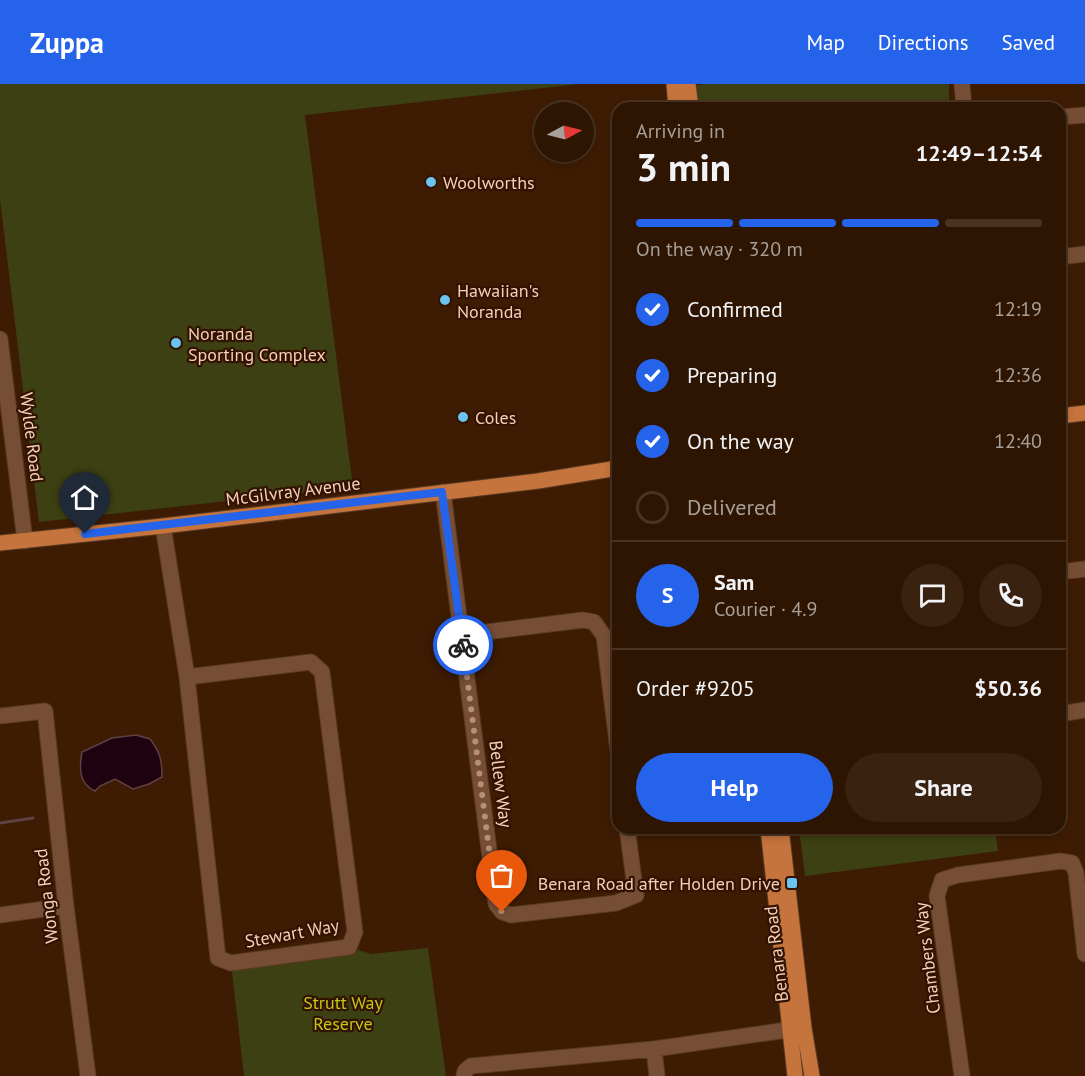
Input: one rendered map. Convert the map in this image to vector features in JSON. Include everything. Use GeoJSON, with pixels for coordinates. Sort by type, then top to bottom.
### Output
{"type":"FeatureCollection","features":[{"type":"Feature","properties":{"kind":"main road"},"geometry":{"type":"LineString","coordinates":[[674,84],[675,102]]}},
{"type":"Feature","properties":{"kind":"main road"},"geometry":{"type":"LineString","coordinates":[[688,84],[690,102]]}},
{"type":"Feature","properties":{"kind":"main road"},"geometry":{"type":"LineString","coordinates":[[1066,415],[1085,413]]}},
{"type":"Feature","properties":{"kind":"main road","name":"McGilvray Avenue"},"geometry":{"type":"LineString","coordinates":[[0,543],[163,526],[591,474],[612,469]]}},
{"type":"Feature","properties":{"kind":"main road","name":"McGilvray Avenue"},"geometry":{"type":"LineString","coordinates":[[591,474],[612,474]]}},
{"type":"Feature","properties":{"kind":"main road","name":"Benara Road"},"geometry":{"type":"LineString","coordinates":[[769,834],[797,1029],[812,1076]]}},
{"type":"Feature","properties":{"kind":"main road","name":"Benara Road"},"geometry":{"type":"LineString","coordinates":[[781,834],[797,1029],[795,1076]]}},
{"type":"Feature","properties":{"kind":"street"},"geometry":{"type":"LineString","coordinates":[[962,84],[964,102]]}},
{"type":"Feature","properties":{"kind":"street"},"geometry":{"type":"LineString","coordinates":[[1066,117],[1085,115]]}},
{"type":"Feature","properties":{"kind":"street"},"geometry":{"type":"LineString","coordinates":[[1066,256],[1085,254]]}},
{"type":"Feature","properties":{"kind":"street","name":"Wylde Road"},"geometry":{"type":"LineString","coordinates":[[0,339],[26,541]]}},
{"type":"Feature","properties":{"kind":"street","name":"Bellew Way"},"geometry":{"type":"LineString","coordinates":[[442,492],[496,904],[502,912],[511,915],[616,903],[636,896],[628,834]]}},
{"type":"Feature","properties":{"kind":"street","name":"Stewart Way"},"geometry":{"type":"LineString","coordinates":[[163,526],[187,677],[218,958],[231,963],[349,947],[355,932],[322,672],[311,662],[187,677]]}},
{"type":"Feature","properties":{"kind":"street"},"geometry":{"type":"LineString","coordinates":[[1066,571],[1085,569]]}},
{"type":"Feature","properties":{"kind":"street"},"geometry":{"type":"LineString","coordinates":[[462,634],[583,620],[594,622],[604,636],[612,702]]}},
{"type":"Feature","properties":{"kind":"street"},"geometry":{"type":"LineString","coordinates":[[1066,713],[1085,710]]}},
{"type":"Feature","properties":{"kind":"street","name":"Wonga Road"},"geometry":{"type":"LineString","coordinates":[[0,716],[45,711],[66,906],[88,1076]]}},
{"type":"Feature","properties":{"kind":"street","name":"Chambers Way"},"geometry":{"type":"LineString","coordinates":[[962,1076],[937,897],[942,880],[958,875],[1060,861],[1072,863],[1076,873],[1085,954]]}},
{"type":"Feature","properties":{"kind":"street"},"geometry":{"type":"LineString","coordinates":[[0,915],[66,906]]}},
{"type":"Feature","properties":{"kind":"street"},"geometry":{"type":"LineString","coordinates":[[464,1076],[465,1071],[471,1066],[654,1049],[797,1029]]}},
{"type":"Feature","properties":{"kind":"street"},"geometry":{"type":"LineString","coordinates":[[654,1049],[657,1076]]}},
{"type":"Feature","properties":{"kind":"green space","name":"Noranda Sporting Complex"},"geometry":{"type":"Polygon","coordinates":[[[0,84],[579,84],[305,115],[353,487],[39,522],[0,199],[0,84]]]}},
{"type":"Feature","properties":{"kind":"green space"},"geometry":{"type":"Polygon","coordinates":[[[705,84],[949,84],[949,102],[694,102],[692,86],[705,84]]]}},
{"type":"Feature","properties":{"kind":"green space"},"geometry":{"type":"Polygon","coordinates":[[[800,834],[996,834],[998,851],[805,876],[800,834]]]}},
{"type":"Feature","properties":{"kind":"green space","name":"Strutt Way Reserve"},"geometry":{"type":"Polygon","coordinates":[[[349,947],[371,954],[428,948],[446,1076],[244,1076],[231,963],[349,947]]]}},
{"type":"Feature","properties":{"kind":"shaded area"},"geometry":{"type":"Polygon","coordinates":[[[136,735],[150,739],[156,748],[161,761],[162,777],[133,789],[115,779],[95,791],[90,788],[81,775],[82,752],[112,738],[136,735]]]}},
{"type":"Feature","properties":{"kind":"waterway"},"geometry":{"type":"LineString","coordinates":[[0,823],[33,818]]}},
{"type":"Feature","properties":{"kind":"way so far"},"geometry":{"type":"LineString","coordinates":[[463,645],[496,904],[502,912]]}},
{"type":"Feature","properties":{"kind":"place","name":"Woolworths"},"geometry":{"type":"Point","coordinates":[431,182]}},
{"type":"Feature","properties":{"kind":"place","name":"Hawaiian's Noranda"},"geometry":{"type":"Point","coordinates":[445,300]}},
{"type":"Feature","properties":{"kind":"place","name":"Noranda Sporting Complex"},"geometry":{"type":"Point","coordinates":[176,343]}},
{"type":"Feature","properties":{"kind":"place","name":"Coles"},"geometry":{"type":"Point","coordinates":[463,417]}},
{"type":"Feature","properties":{"kind":"place","name":"Benara Road after Holden Drive"},"geometry":{"type":"Point","coordinates":[792,883]}},
{"type":"Feature","properties":{"kind":"route"},"geometry":{"type":"LineString","coordinates":[[85,534],[442,492],[463,645]]}}]}
